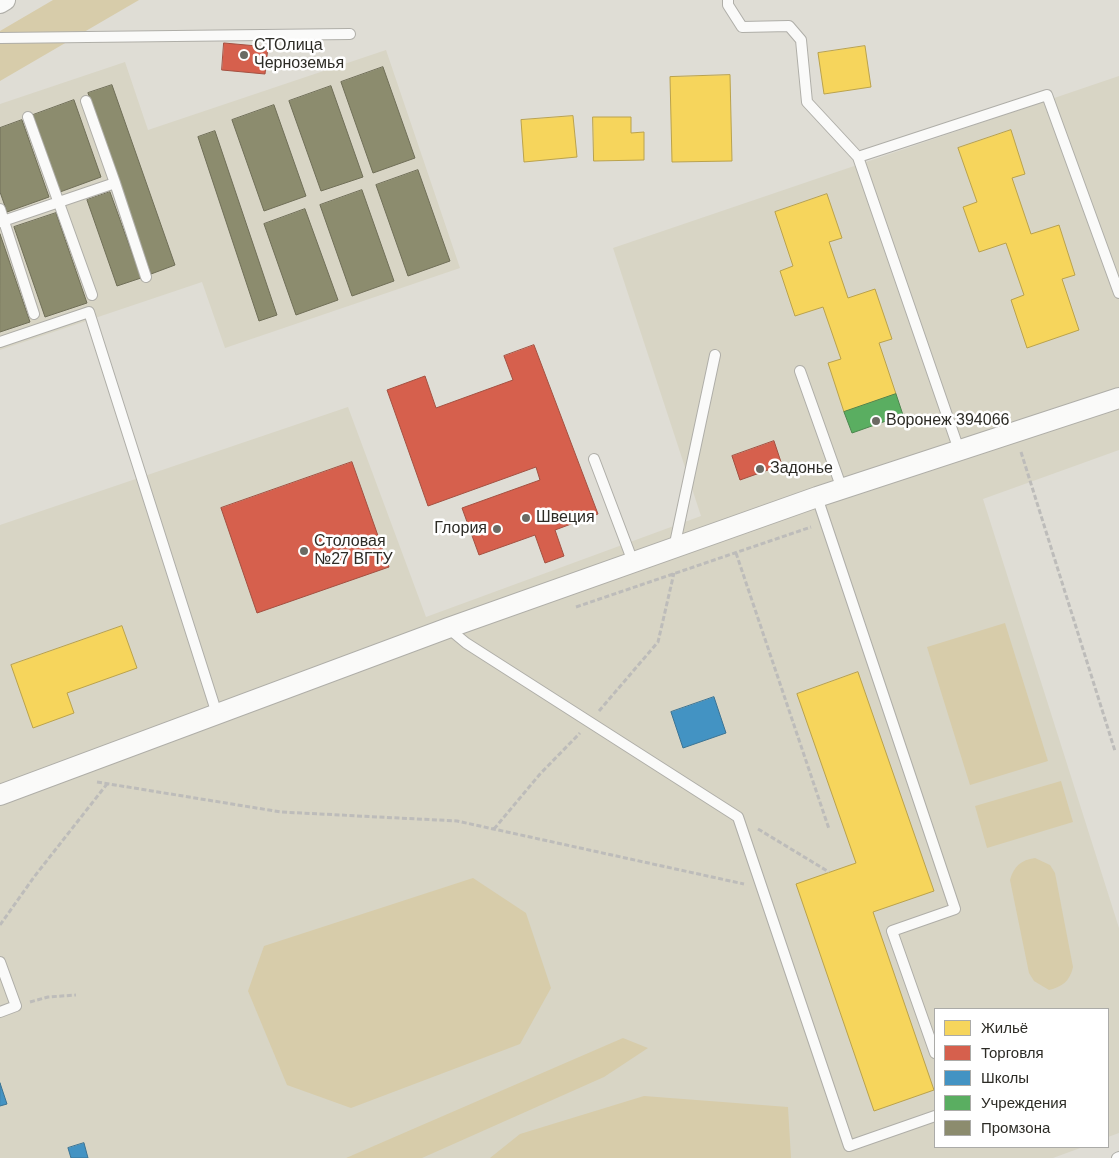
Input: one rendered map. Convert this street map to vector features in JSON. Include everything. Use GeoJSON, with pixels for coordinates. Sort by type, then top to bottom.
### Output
{"type":"FeatureCollection","features":[{"type":"Feature","properties":{"kind":"street"},"geometry":{"type":"LineString","coordinates":[[0,3],[5,0]]}},
{"type":"Feature","properties":{"kind":"street"},"geometry":{"type":"LineString","coordinates":[[0,795],[448,628],[633,562],[817,497],[1119,398]]}},
{"type":"Feature","properties":{"kind":"lane"},"geometry":{"type":"LineString","coordinates":[[728,0],[728,5],[742,27],[789,26],[801,40],[807,102],[858,157],[959,450]]}},
{"type":"Feature","properties":{"kind":"lane"},"geometry":{"type":"LineString","coordinates":[[0,38],[350,34]]}},
{"type":"Feature","properties":{"kind":"lane"},"geometry":{"type":"LineString","coordinates":[[858,157],[1047,95],[1119,293]]}},
{"type":"Feature","properties":{"kind":"lane"},"geometry":{"type":"LineString","coordinates":[[86,101],[146,277]]}},
{"type":"Feature","properties":{"kind":"lane"},"geometry":{"type":"LineString","coordinates":[[28,116],[92,295]]}},
{"type":"Feature","properties":{"kind":"lane"},"geometry":{"type":"LineString","coordinates":[[2,222],[115,182]]}},
{"type":"Feature","properties":{"kind":"lane"},"geometry":{"type":"LineString","coordinates":[[0,209],[2,222],[34,314]]}},
{"type":"Feature","properties":{"kind":"lane"},"geometry":{"type":"LineString","coordinates":[[0,342],[89,312],[217,714]]}},
{"type":"Feature","properties":{"kind":"lane"},"geometry":{"type":"LineString","coordinates":[[674,548],[715,355]]}},
{"type":"Feature","properties":{"kind":"lane"},"geometry":{"type":"LineString","coordinates":[[800,371],[842,489]]}},
{"type":"Feature","properties":{"kind":"lane"},"geometry":{"type":"LineString","coordinates":[[594,459],[633,562]]}},
{"type":"Feature","properties":{"kind":"lane"},"geometry":{"type":"LineString","coordinates":[[817,497],[955,908],[892,931],[934,1050]]}},
{"type":"Feature","properties":{"kind":"lane"},"geometry":{"type":"LineString","coordinates":[[448,628],[466,644],[738,816],[850,1146],[934,1116]]}},
{"type":"Feature","properties":{"kind":"lane"},"geometry":{"type":"LineString","coordinates":[[0,962],[16,1006],[0,1012]]}},
{"type":"Feature","properties":{"kind":"path"},"geometry":{"type":"LineString","coordinates":[[1015,432],[1115,750]]}},
{"type":"Feature","properties":{"kind":"path"},"geometry":{"type":"LineString","coordinates":[[570,608],[825,523]]}},
{"type":"Feature","properties":{"kind":"path"},"geometry":{"type":"LineString","coordinates":[[727,529],[829,828]]}},
{"type":"Feature","properties":{"kind":"path"},"geometry":{"type":"LineString","coordinates":[[494,829],[540,774],[590,722],[658,642],[674,573],[674,548]]}},
{"type":"Feature","properties":{"kind":"path"},"geometry":{"type":"LineString","coordinates":[[88,786],[106,779]]}},
{"type":"Feature","properties":{"kind":"path"},"geometry":{"type":"LineString","coordinates":[[97,782],[281,812],[457,821],[762,888]]}},
{"type":"Feature","properties":{"kind":"path"},"geometry":{"type":"LineString","coordinates":[[0,925],[34,877],[107,784]]}},
{"type":"Feature","properties":{"kind":"path"},"geometry":{"type":"LineString","coordinates":[[738,816],[830,872]]}},
{"type":"Feature","properties":{"kind":"path"},"geometry":{"type":"LineString","coordinates":[[16,1006],[48,997],[76,994]]}},
{"type":"Feature","properties":{"kind":"shaded area"},"geometry":{"type":"Polygon","coordinates":[[[53,0],[139,0],[0,81],[0,31],[53,0]]]}},
{"type":"Feature","properties":{"kind":"shaded area"},"geometry":{"type":"Polygon","coordinates":[[[386,50],[460,268],[225,348],[202,282],[0,350],[0,104],[125,62],[148,130],[386,50]]]}},
{"type":"Feature","properties":{"kind":"shaded area"},"geometry":{"type":"Polygon","coordinates":[[[1119,76],[1119,450],[983,499],[1119,928],[1119,1133],[1109,1137],[1109,1008],[934,1008],[934,1148],[1080,1148],[1053,1158],[0,1158],[0,525],[348,407],[426,617],[701,516],[613,248],[1119,76]]]}},
{"type":"Feature","properties":{"kind":"shaded area"},"geometry":{"type":"Polygon","coordinates":[[[1005,623],[1048,761],[970,785],[927,647],[1005,623]]]}},
{"type":"Feature","properties":{"kind":"shaded area"},"geometry":{"type":"Polygon","coordinates":[[[1061,781],[1073,822],[987,848],[975,806],[1061,781]]]}},
{"type":"Feature","properties":{"kind":"shaded area"},"geometry":{"type":"Polygon","coordinates":[[[1035,858],[1050,865],[1055,873],[1073,967],[1065,983],[1049,990],[1034,981],[1029,973],[1010,880],[1019,864],[1035,858]]]}},
{"type":"Feature","properties":{"kind":"shaded area"},"geometry":{"type":"Polygon","coordinates":[[[473,878],[526,913],[551,988],[520,1044],[351,1108],[287,1085],[248,991],[264,946],[473,878]]]}},
{"type":"Feature","properties":{"kind":"shaded area"},"geometry":{"type":"Polygon","coordinates":[[[623,1038],[648,1048],[604,1077],[422,1158],[346,1158],[623,1038]]]}},
{"type":"Feature","properties":{"kind":"shaded area"},"geometry":{"type":"Polygon","coordinates":[[[644,1096],[788,1107],[791,1158],[490,1158],[520,1134],[644,1096]]]}},
{"type":"Feature","properties":{"kind":"building: Жильё"},"geometry":{"type":"Polygon","coordinates":[[[865,46],[871,87],[824,94],[818,53],[865,46]]]}},
{"type":"Feature","properties":{"kind":"building: Жильё"},"geometry":{"type":"Polygon","coordinates":[[[730,75],[732,161],[672,162],[670,77],[730,75]]]}},
{"type":"Feature","properties":{"kind":"building: Жильё"},"geometry":{"type":"Polygon","coordinates":[[[573,116],[577,157],[524,162],[521,120],[573,116]]]}},
{"type":"Feature","properties":{"kind":"building: Жильё"},"geometry":{"type":"Polygon","coordinates":[[[593,117],[631,117],[631,133],[644,132],[644,160],[594,161],[593,117]]]}},
{"type":"Feature","properties":{"kind":"building: Жильё"},"geometry":{"type":"Polygon","coordinates":[[[1011,130],[1025,174],[1012,178],[1031,234],[1059,225],[1075,275],[1062,279],[1079,330],[1027,348],[1011,300],[1024,295],[1006,243],[979,252],[963,207],[977,202],[958,148],[1011,130]]]}},
{"type":"Feature","properties":{"kind":"building: Жильё"},"geometry":{"type":"Polygon","coordinates":[[[827,194],[842,238],[829,242],[848,298],[875,289],[892,339],[879,343],[896,394],[844,412],[828,363],[841,359],[823,307],[795,316],[780,271],[793,266],[775,212],[827,194]]]}},
{"type":"Feature","properties":{"kind":"building: Жильё"},"geometry":{"type":"Polygon","coordinates":[[[122,626],[137,668],[67,693],[74,713],[33,728],[11,665],[122,626]]]}},
{"type":"Feature","properties":{"kind":"building: Жильё"},"geometry":{"type":"Polygon","coordinates":[[[858,672],[934,891],[873,912],[934,1090],[874,1111],[796,884],[856,863],[797,694],[858,672]]]}},
{"type":"Feature","properties":{"kind":"building: Торговля"},"geometry":{"type":"Polygon","coordinates":[[[224,43],[268,47],[265,74],[222,70],[224,43]]]}},
{"type":"Feature","properties":{"kind":"building: Торговля"},"geometry":{"type":"Polygon","coordinates":[[[534,345],[598,514],[555,530],[564,556],[545,563],[535,535],[479,555],[462,508],[540,480],[536,467],[428,506],[387,390],[425,376],[436,408],[513,380],[504,356],[534,345]]]}},
{"type":"Feature","properties":{"kind":"building: Торговля"},"geometry":{"type":"Polygon","coordinates":[[[774,441],[782,465],[740,480],[732,456],[774,441]]]}},
{"type":"Feature","properties":{"kind":"building: Торговля"},"geometry":{"type":"Polygon","coordinates":[[[352,462],[389,567],[257,613],[221,508],[352,462]]]}},
{"type":"Feature","properties":{"kind":"building: Школы"},"geometry":{"type":"Polygon","coordinates":[[[714,697],[726,733],[683,748],[671,712],[714,697]]]}},
{"type":"Feature","properties":{"kind":"building: Школы"},"geometry":{"type":"Polygon","coordinates":[[[0,1083],[7,1104],[0,1106],[0,1083]]]}},
{"type":"Feature","properties":{"kind":"building: Школы"},"geometry":{"type":"Polygon","coordinates":[[[84,1143],[88,1158],[71,1158],[68,1148],[84,1143]]]}},
{"type":"Feature","properties":{"kind":"building: Учреждения"},"geometry":{"type":"Polygon","coordinates":[[[896,394],[903,415],[852,433],[844,412],[896,394]]]}},
{"type":"Feature","properties":{"kind":"building: Промзона"},"geometry":{"type":"Polygon","coordinates":[[[383,67],[415,158],[373,173],[341,82],[383,67]]]}},
{"type":"Feature","properties":{"kind":"building: Промзона"},"geometry":{"type":"Polygon","coordinates":[[[112,85],[175,265],[151,274],[88,93],[112,85]]]}},
{"type":"Feature","properties":{"kind":"building: Промзона"},"geometry":{"type":"Polygon","coordinates":[[[331,86],[363,177],[321,191],[289,101],[331,86]]]}},
{"type":"Feature","properties":{"kind":"building: Промзона"},"geometry":{"type":"Polygon","coordinates":[[[74,100],[101,177],[60,192],[33,115],[74,100]]]}},
{"type":"Feature","properties":{"kind":"building: Промзона"},"geometry":{"type":"Polygon","coordinates":[[[274,105],[306,196],[264,211],[232,120],[274,105]]]}},
{"type":"Feature","properties":{"kind":"building: Промзона"},"geometry":{"type":"Polygon","coordinates":[[[22,120],[49,197],[7,212],[0,192],[0,128],[22,120]]]}},
{"type":"Feature","properties":{"kind":"building: Промзона"},"geometry":{"type":"Polygon","coordinates":[[[215,131],[277,315],[259,321],[198,137],[215,131]]]}},
{"type":"Feature","properties":{"kind":"building: Промзона"},"geometry":{"type":"Polygon","coordinates":[[[418,170],[450,261],[408,276],[376,185],[418,170]]]}},
{"type":"Feature","properties":{"kind":"building: Промзона"},"geometry":{"type":"Polygon","coordinates":[[[362,190],[394,281],[352,296],[320,205],[362,190]]]}},
{"type":"Feature","properties":{"kind":"building: Промзона"},"geometry":{"type":"Polygon","coordinates":[[[110,192],[141,278],[117,286],[87,200],[110,192]]]}},
{"type":"Feature","properties":{"kind":"building: Промзона"},"geometry":{"type":"Polygon","coordinates":[[[305,209],[338,300],[296,315],[264,224],[305,209]]]}},
{"type":"Feature","properties":{"kind":"building: Промзона"},"geometry":{"type":"Polygon","coordinates":[[[56,213],[87,303],[45,317],[14,227],[56,213]]]}},
{"type":"Feature","properties":{"kind":"building: Промзона"},"geometry":{"type":"Polygon","coordinates":[[[0,234],[30,322],[0,332],[0,234]]]}},
{"type":"Feature","properties":{"kind":"place","name":"СТОлица Черноземья"},"geometry":{"type":"Point","coordinates":[244,55]}},
{"type":"Feature","properties":{"kind":"place","name":"Воронеж 394066"},"geometry":{"type":"Point","coordinates":[876,421]}},
{"type":"Feature","properties":{"kind":"place","name":"Задонье"},"geometry":{"type":"Point","coordinates":[760,469]}},
{"type":"Feature","properties":{"kind":"place","name":"Швеция"},"geometry":{"type":"Point","coordinates":[526,518]}},
{"type":"Feature","properties":{"kind":"place","name":"Глория"},"geometry":{"type":"Point","coordinates":[497,529]}},
{"type":"Feature","properties":{"kind":"place","name":"Столовая №27 ВГТУ"},"geometry":{"type":"Point","coordinates":[304,551]}}]}
